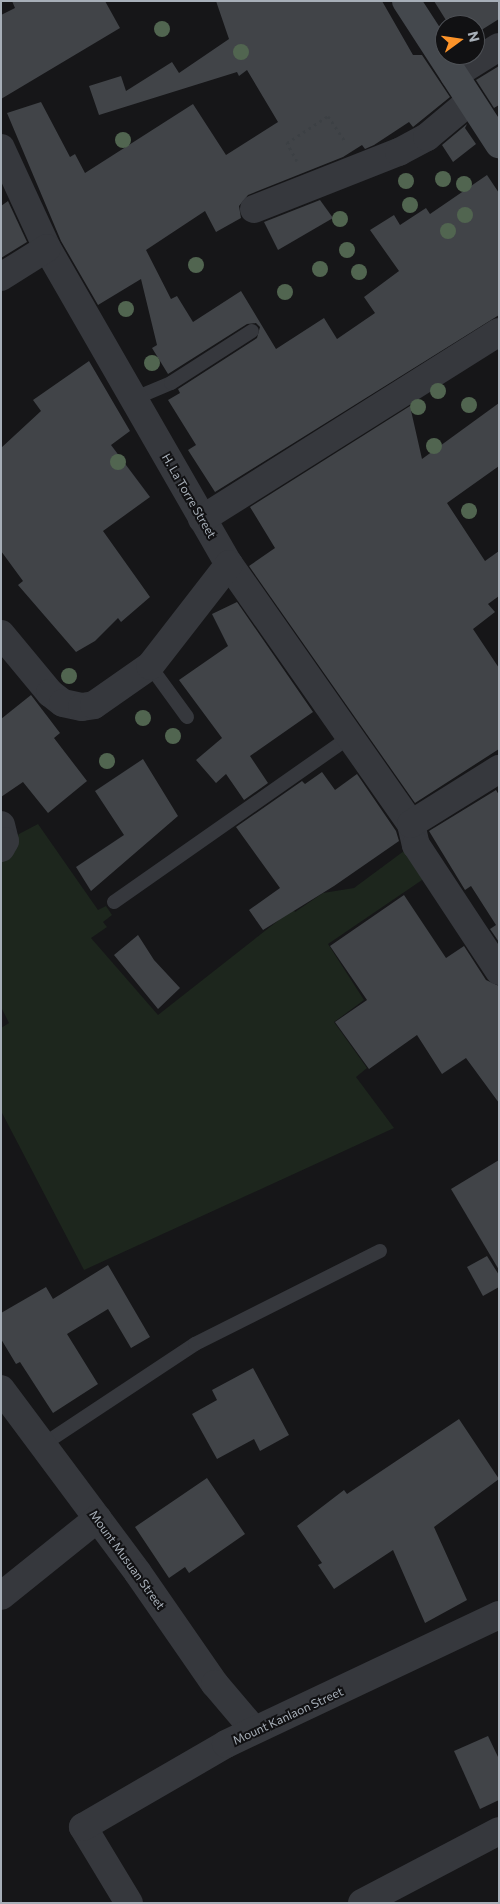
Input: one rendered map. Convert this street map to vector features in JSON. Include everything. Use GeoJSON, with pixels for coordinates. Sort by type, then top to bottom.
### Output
{"type":"FeatureCollection","features":[{"type":"Feature","properties":{"kind":"main road"},"geometry":{"type":"LineString","coordinates":[[406,1],[499,144]]}},
{"type":"Feature","properties":{"kind":"street"},"geometry":{"type":"LineString","coordinates":[[454,75],[499,47]]}},
{"type":"Feature","properties":{"kind":"street"},"geometry":{"type":"LineString","coordinates":[[254,209],[312,187],[427,138],[470,101]]}},
{"type":"Feature","properties":{"kind":"street","name":"H. La Torre Street"},"geometry":{"type":"LineString","coordinates":[[1,148],[47,248],[229,564],[411,824],[416,846],[499,970]]}},
{"type":"Feature","properties":{"kind":"street"},"geometry":{"type":"LineString","coordinates":[[1,277],[47,248]]}},
{"type":"Feature","properties":{"kind":"street"},"geometry":{"type":"LineString","coordinates":[[202,519],[499,332]]}},
{"type":"Feature","properties":{"kind":"street"},"geometry":{"type":"LineString","coordinates":[[1,634],[50,693],[63,702],[82,707],[104,701],[150,666],[229,564]]}},
{"type":"Feature","properties":{"kind":"street"},"geometry":{"type":"LineString","coordinates":[[411,824],[499,769]]}},
{"type":"Feature","properties":{"kind":"street"},"geometry":{"type":"LineString","coordinates":[[1,826],[5,841],[1,848]]}},
{"type":"Feature","properties":{"kind":"street","name":"Mount Musuan Street"},"geometry":{"type":"LineString","coordinates":[[1,1389],[41,1446],[98,1518],[215,1684],[254,1730]]}},
{"type":"Feature","properties":{"kind":"street"},"geometry":{"type":"LineString","coordinates":[[1,1596],[98,1518]]}},
{"type":"Feature","properties":{"kind":"street","name":"Mount Kanlaon Street"},"geometry":{"type":"LineString","coordinates":[[129,1903],[83,1827],[128,1798],[254,1730],[311,1706],[499,1615]]}},
{"type":"Feature","properties":{"kind":"street"},"geometry":{"type":"LineString","coordinates":[[362,1903],[499,1831]]}},
{"type":"Feature","properties":{"kind":"lane"},"geometry":{"type":"LineString","coordinates":[[133,399],[172,383],[252,331]]}},
{"type":"Feature","properties":{"kind":"lane"},"geometry":{"type":"LineString","coordinates":[[150,666],[187,716]]}},
{"type":"Feature","properties":{"kind":"lane"},"geometry":{"type":"LineString","coordinates":[[114,902],[351,736]]}},
{"type":"Feature","properties":{"kind":"lane"},"geometry":{"type":"LineString","coordinates":[[41,1446],[195,1344],[380,1251]]}},
{"type":"Feature","properties":{"kind":"path"},"geometry":{"type":"LineString","coordinates":[[312,187],[286,143],[328,116],[362,166]]}},
{"type":"Feature","properties":{"kind":"shaded area"},"geometry":{"type":"Polygon","coordinates":[[[38,824],[98,910],[106,906],[112,915],[103,922],[107,927],[91,938],[158,1015],[293,909],[295,912],[323,893],[354,888],[408,848],[425,878],[328,944],[364,1000],[334,1022],[367,1068],[356,1077],[394,1128],[84,1270],[1,1111],[1,1028],[9,1023],[1,1007],[1,860],[19,834],[38,824]]]}},
{"type":"Feature","properties":{"kind":"building"},"geometry":{"type":"Polygon","coordinates":[[[12,1],[105,1],[120,28],[1,99],[1,15],[15,8],[12,1]]]}},
{"type":"Feature","properties":{"kind":"building"},"geometry":{"type":"Polygon","coordinates":[[[216,1],[382,1],[413,55],[422,55],[450,97],[413,127],[409,122],[374,145],[365,149],[362,145],[343,157],[248,195],[239,206],[241,218],[216,232],[205,211],[146,250],[171,299],[177,296],[193,322],[241,291],[276,349],[324,318],[337,339],[375,313],[364,297],[399,271],[370,230],[394,215],[400,225],[426,208],[430,214],[487,175],[499,193],[499,315],[215,492],[188,450],[196,445],[168,400],[180,393],[178,389],[257,338],[260,327],[256,323],[247,324],[168,374],[152,348],[157,345],[141,279],[98,305],[61,241],[7,113],[41,102],[70,157],[75,154],[85,173],[193,104],[226,155],[278,122],[247,70],[239,76],[237,72],[99,115],[89,86],[121,76],[126,91],[172,62],[179,73],[229,39],[216,1]]]}},
{"type":"Feature","properties":{"kind":"building"},"geometry":{"type":"Polygon","coordinates":[[[434,1],[499,1],[499,19],[485,28],[485,15],[443,15],[434,1]]]}},
{"type":"Feature","properties":{"kind":"building"},"geometry":{"type":"Polygon","coordinates":[[[499,66],[499,105],[494,108],[476,80],[499,66]]]}},
{"type":"Feature","properties":{"kind":"building"},"geometry":{"type":"Polygon","coordinates":[[[467,124],[465,128],[476,144],[453,162],[442,145],[467,124]]]}},
{"type":"Feature","properties":{"kind":"building"},"geometry":{"type":"Polygon","coordinates":[[[320,200],[333,218],[278,250],[264,222],[320,200]]]}},
{"type":"Feature","properties":{"kind":"building"},"geometry":{"type":"Polygon","coordinates":[[[8,201],[27,242],[1,258],[1,206],[8,201]]]}},
{"type":"Feature","properties":{"kind":"building"},"geometry":{"type":"Polygon","coordinates":[[[89,361],[130,431],[111,445],[150,497],[103,531],[150,597],[121,622],[118,618],[95,641],[76,652],[18,585],[23,581],[1,551],[1,448],[41,411],[33,400],[89,361]]]}},
{"type":"Feature","properties":{"kind":"building"},"geometry":{"type":"Polygon","coordinates":[[[499,403],[499,466],[447,503],[485,561],[499,551],[499,596],[488,604],[495,612],[473,629],[499,668],[499,749],[415,803],[249,566],[275,548],[250,507],[410,406],[422,459],[499,403]]]}},
{"type":"Feature","properties":{"kind":"building"},"geometry":{"type":"Polygon","coordinates":[[[237,602],[313,712],[250,756],[268,783],[244,800],[226,774],[216,783],[196,760],[222,738],[179,680],[228,646],[212,614],[237,602]]]}},
{"type":"Feature","properties":{"kind":"building"},"geometry":{"type":"Polygon","coordinates":[[[31,695],[60,733],[54,738],[87,781],[48,813],[23,782],[1,797],[1,719],[31,695]]]}},
{"type":"Feature","properties":{"kind":"building"},"geometry":{"type":"Polygon","coordinates":[[[143,759],[178,816],[91,891],[76,867],[124,835],[95,791],[143,759]]]}},
{"type":"Feature","properties":{"kind":"building"},"geometry":{"type":"Polygon","coordinates":[[[322,772],[335,790],[357,774],[396,831],[399,841],[334,886],[263,930],[249,910],[280,888],[236,827],[302,781],[305,784],[322,772]]]}},
{"type":"Feature","properties":{"kind":"building"},"geometry":{"type":"Polygon","coordinates":[[[496,790],[499,795],[499,942],[490,929],[496,925],[471,886],[465,890],[429,831],[496,790]]]}},
{"type":"Feature","properties":{"kind":"building"},"geometry":{"type":"Polygon","coordinates":[[[404,895],[446,958],[464,946],[486,980],[499,986],[499,1103],[466,1058],[442,1074],[417,1035],[369,1069],[335,1022],[367,1000],[330,946],[404,895]]]}},
{"type":"Feature","properties":{"kind":"building"},"geometry":{"type":"Polygon","coordinates":[[[138,935],[154,960],[180,988],[158,1009],[114,955],[138,935]]]}},
{"type":"Feature","properties":{"kind":"building"},"geometry":{"type":"Polygon","coordinates":[[[499,1160],[499,1270],[451,1189],[499,1160]]]}},
{"type":"Feature","properties":{"kind":"building"},"geometry":{"type":"Polygon","coordinates":[[[487,1256],[499,1275],[499,1287],[483,1296],[467,1267],[487,1256]]]}},
{"type":"Feature","properties":{"kind":"building"},"geometry":{"type":"Polygon","coordinates":[[[108,1265],[150,1337],[131,1348],[108,1309],[67,1334],[98,1384],[53,1413],[20,1362],[16,1364],[1,1339],[1,1313],[46,1287],[53,1299],[108,1265]]]}},
{"type":"Feature","properties":{"kind":"building"},"geometry":{"type":"Polygon","coordinates":[[[253,1368],[289,1435],[260,1451],[254,1439],[217,1459],[192,1414],[217,1400],[212,1390],[253,1368]]]}},
{"type":"Feature","properties":{"kind":"building"},"geometry":{"type":"Polygon","coordinates":[[[459,1419],[499,1479],[434,1527],[467,1600],[425,1623],[393,1550],[334,1589],[318,1565],[322,1563],[297,1526],[344,1490],[347,1494],[459,1419]]]}},
{"type":"Feature","properties":{"kind":"building"},"geometry":{"type":"Polygon","coordinates":[[[207,1478],[245,1534],[189,1573],[185,1567],[169,1578],[135,1527],[207,1478]]]}},
{"type":"Feature","properties":{"kind":"building"},"geometry":{"type":"Polygon","coordinates":[[[488,1736],[499,1759],[499,1800],[480,1809],[454,1751],[488,1736]]]}}]}
